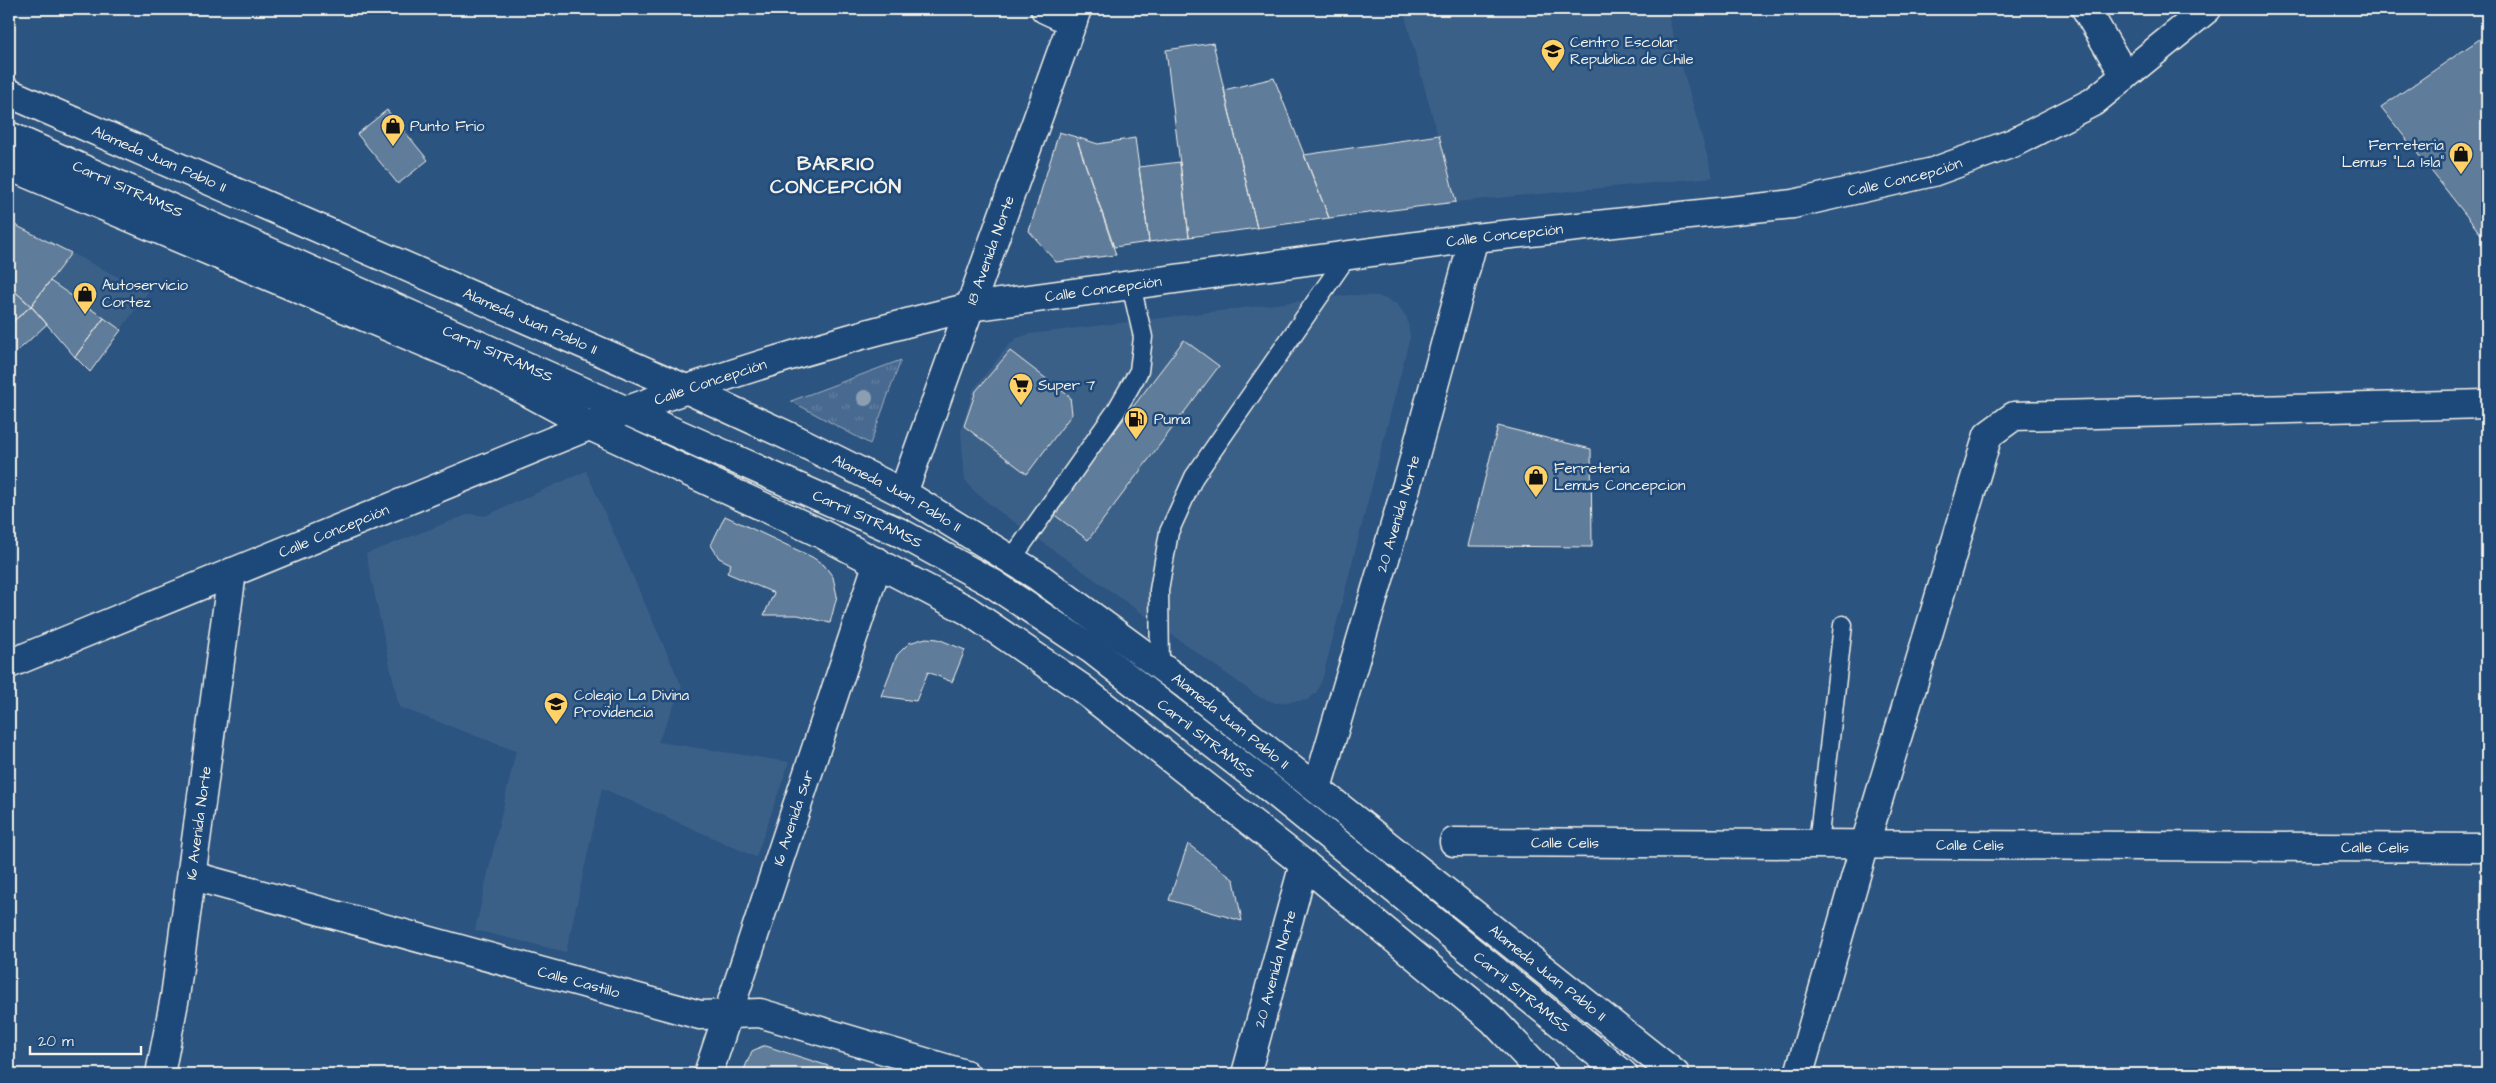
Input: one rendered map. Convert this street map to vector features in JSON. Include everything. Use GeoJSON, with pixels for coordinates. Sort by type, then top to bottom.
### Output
{"type":"FeatureCollection","features":[{"type":"Feature","properties":{"kind":"street"},"geometry":{"type":"LineString","coordinates":[[1045,9],[1075,15]]}},
{"type":"Feature","properties":{"kind":"street"},"geometry":{"type":"LineString","coordinates":[[2086,9],[2125,76]]}},
{"type":"Feature","properties":{"kind":"street","name":"Calle Concepción"},"geometry":{"type":"LineString","coordinates":[[9,664],[628,410],[686,389],[825,346],[970,307],[1474,238],[1793,204],[1933,172],[2013,143],[2093,102],[2207,9]]}},
{"type":"Feature","properties":{"kind":"street","name":"18 Avenida Norte"},"geometry":{"type":"LineString","coordinates":[[903,493],[1075,15]]}},
{"type":"Feature","properties":{"kind":"street","name":"Alameda Juan Pablo II"},"geometry":{"type":"LineString","coordinates":[[9,93],[686,389],[797,440],[903,493],[1036,576],[1160,666],[1317,788],[1675,1074]]}},
{"type":"Feature","properties":{"kind":"street","name":"Carril SITRAMSS"},"geometry":{"type":"LineString","coordinates":[[9,136],[901,533],[992,583],[1044,616],[1181,717],[1622,1074]]}},
{"type":"Feature","properties":{"kind":"street"},"geometry":{"type":"LineString","coordinates":[[9,166],[478,365],[590,426],[878,562],[967,610],[1028,650],[1164,752],[1304,864],[1493,1020],[1544,1074]]}},
{"type":"Feature","properties":{"kind":"street","name":"20 Avenida Norte"},"geometry":{"type":"LineString","coordinates":[[1317,788],[1408,481],[1474,238]]}},
{"type":"Feature","properties":{"kind":"street"},"geometry":{"type":"LineString","coordinates":[[1800,1074],[1865,844],[1988,435],[2014,416],[2487,404]]}},
{"type":"Feature","properties":{"kind":"street","name":"16 Avenida Sur"},"geometry":{"type":"LineString","coordinates":[[708,1074],[878,562]]}},
{"type":"Feature","properties":{"kind":"street","name":"16 Avenida Norte"},"geometry":{"type":"LineString","coordinates":[[160,1074],[176,997],[232,572]]}},
{"type":"Feature","properties":{"kind":"street","name":"Calle Celis"},"geometry":{"type":"LineString","coordinates":[[1454,842],[2487,848]]}},
{"type":"Feature","properties":{"kind":"street","name":"20 Avenida Norte"},"geometry":{"type":"LineString","coordinates":[[1246,1074],[1304,864]]}},
{"type":"Feature","properties":{"kind":"street","name":"Calle Castillo"},"geometry":{"type":"LineString","coordinates":[[193,876],[700,1015],[760,1013],[965,1074]]}},
{"type":"Feature","properties":{"kind":"lane"},"geometry":{"type":"LineString","coordinates":[[1160,666],[1159,590],[1169,532],[1194,477],[1348,255]]}},
{"type":"Feature","properties":{"kind":"lane"},"geometry":{"type":"LineString","coordinates":[[1011,560],[1116,411],[1139,371],[1143,337],[1131,285]]}},
{"type":"Feature","properties":{"kind":"lane"},"geometry":{"type":"LineString","coordinates":[[1818,844],[1843,625]]}},
{"type":"Feature","properties":{"kind":"shaded area","name":"Centro Escolar Republica de Chile"},"geometry":{"type":"Polygon","coordinates":[[[1403,9],[1666,9],[1713,177],[1456,202],[1403,9]]]}},
{"type":"Feature","properties":{"kind":"shaded area","name":"Autoservicio Cortez"},"geometry":{"type":"Polygon","coordinates":[[[9,222],[148,292],[90,372],[47,325],[9,359],[9,222]]]}},
{"type":"Feature","properties":{"kind":"shaded area"},"geometry":{"type":"Polygon","coordinates":[[[1350,295],[1378,296],[1397,304],[1407,318],[1410,337],[1322,680],[1316,693],[1307,700],[1276,703],[1259,697],[992,506],[973,490],[965,479],[961,431],[973,390],[1008,346],[1017,338],[1030,334],[1350,295]]]}},
{"type":"Feature","properties":{"kind":"shaded area","name":"Colegio La Divina Providencia"},"geometry":{"type":"Polygon","coordinates":[[[586,471],[682,687],[658,742],[789,762],[756,857],[602,788],[566,952],[475,930],[516,751],[399,707],[366,554],[469,514],[485,516],[586,471]]]}},
{"type":"Feature","properties":{"kind":"green space"},"geometry":{"type":"Polygon","coordinates":[[[901,360],[870,444],[791,401],[901,360]]]}},
{"type":"Feature","properties":{"kind":"building","name":"Ferreteria Lemus \"La Isla\""},"geometry":{"type":"Polygon","coordinates":[[[2487,34],[2487,242],[2381,107],[2487,34]]]}},
{"type":"Feature","properties":{"kind":"building"},"geometry":{"type":"Polygon","coordinates":[[[1213,43],[1257,228],[1189,237],[1166,50],[1213,43]]]}},
{"type":"Feature","properties":{"kind":"building"},"geometry":{"type":"Polygon","coordinates":[[[1274,78],[1329,218],[1257,228],[1224,90],[1274,78]]]}},
{"type":"Feature","properties":{"kind":"building","name":"Punto Frio"},"geometry":{"type":"Polygon","coordinates":[[[387,110],[428,160],[398,184],[357,134],[387,110]]]}},
{"type":"Feature","properties":{"kind":"building"},"geometry":{"type":"Polygon","coordinates":[[[1059,132],[1076,137],[1116,255],[1056,262],[1029,231],[1059,132]]]}},
{"type":"Feature","properties":{"kind":"building"},"geometry":{"type":"Polygon","coordinates":[[[1439,135],[1456,202],[1329,218],[1304,155],[1439,135]]]}},
{"type":"Feature","properties":{"kind":"building"},"geometry":{"type":"Polygon","coordinates":[[[1076,137],[1098,144],[1135,138],[1149,242],[1114,247],[1076,137]]]}},
{"type":"Feature","properties":{"kind":"building"},"geometry":{"type":"Polygon","coordinates":[[[1180,162],[1189,237],[1149,242],[1139,167],[1180,162]]]}},
{"type":"Feature","properties":{"kind":"building"},"geometry":{"type":"Polygon","coordinates":[[[9,222],[71,253],[31,306],[9,286],[9,222]]]}},
{"type":"Feature","properties":{"kind":"building"},"geometry":{"type":"Polygon","coordinates":[[[50,281],[104,318],[75,357],[31,306],[50,281]]]}},
{"type":"Feature","properties":{"kind":"building"},"geometry":{"type":"Polygon","coordinates":[[[9,286],[31,306],[9,325],[9,286]]]}},
{"type":"Feature","properties":{"kind":"building"},"geometry":{"type":"Polygon","coordinates":[[[31,306],[47,324],[9,359],[9,325],[31,306]]]}},
{"type":"Feature","properties":{"kind":"building"},"geometry":{"type":"Polygon","coordinates":[[[104,318],[121,330],[90,372],[75,357],[104,318]]]}},
{"type":"Feature","properties":{"kind":"building","name":"Puma"},"geometry":{"type":"Polygon","coordinates":[[[1184,340],[1219,366],[1088,540],[1052,513],[1184,340]]]}},
{"type":"Feature","properties":{"kind":"building","name":"Super 7"},"geometry":{"type":"Polygon","coordinates":[[[1010,351],[1070,397],[1072,414],[1027,474],[964,426],[976,391],[1010,351]]]}},
{"type":"Feature","properties":{"kind":"building","name":"Ferreteria Lemus Concepcion"},"geometry":{"type":"Polygon","coordinates":[[[1498,426],[1591,449],[1592,547],[1468,546],[1498,426]]]}},
{"type":"Feature","properties":{"kind":"building"},"geometry":{"type":"Polygon","coordinates":[[[725,516],[812,557],[824,565],[833,577],[837,596],[830,623],[798,615],[764,615],[774,593],[727,573],[731,564],[719,558],[711,545],[725,516]]]}},
{"type":"Feature","properties":{"kind":"building"},"geometry":{"type":"Polygon","coordinates":[[[926,638],[938,639],[965,650],[952,682],[928,672],[916,701],[881,696],[897,655],[909,643],[926,638]]]}},
{"type":"Feature","properties":{"kind":"building"},"geometry":{"type":"Polygon","coordinates":[[[1188,844],[1234,880],[1242,921],[1169,900],[1188,844]]]}},
{"type":"Feature","properties":{"kind":"building"},"geometry":{"type":"Polygon","coordinates":[[[763,1046],[844,1071],[841,1074],[742,1074],[752,1051],[763,1046]]]}},
{"type":"Feature","properties":{"kind":"place","name":"Centro Escolar Republica de Chile"},"geometry":{"type":"Point","coordinates":[1553,72]}},
{"type":"Feature","properties":{"kind":"place","name":"Punto Frio"},"geometry":{"type":"Point","coordinates":[393,147]}},
{"type":"Feature","properties":{"kind":"place","name":"Ferreteria Lemus \"La Isla\""},"geometry":{"type":"Point","coordinates":[2461,175]}},
{"type":"Feature","properties":{"kind":"place","name":"Autoservicio Cortez"},"geometry":{"type":"Point","coordinates":[85,315]}},
{"type":"Feature","properties":{"kind":"place","name":"Super 7"},"geometry":{"type":"Point","coordinates":[1021,406]}},
{"type":"Feature","properties":{"kind":"place","name":"Puma"},"geometry":{"type":"Point","coordinates":[1136,440]}},
{"type":"Feature","properties":{"kind":"place","name":"Ferreteria Lemus Concepcion"},"geometry":{"type":"Point","coordinates":[1536,498]}},
{"type":"Feature","properties":{"kind":"place","name":"Colegio La Divina Providencia"},"geometry":{"type":"Point","coordinates":[556,725]}},
{"type":"Feature","properties":{"kind":"district","name":"BARRIO CONCEPCIÓN"},"geometry":{"type":"Point","coordinates":[836,174]}}]}
